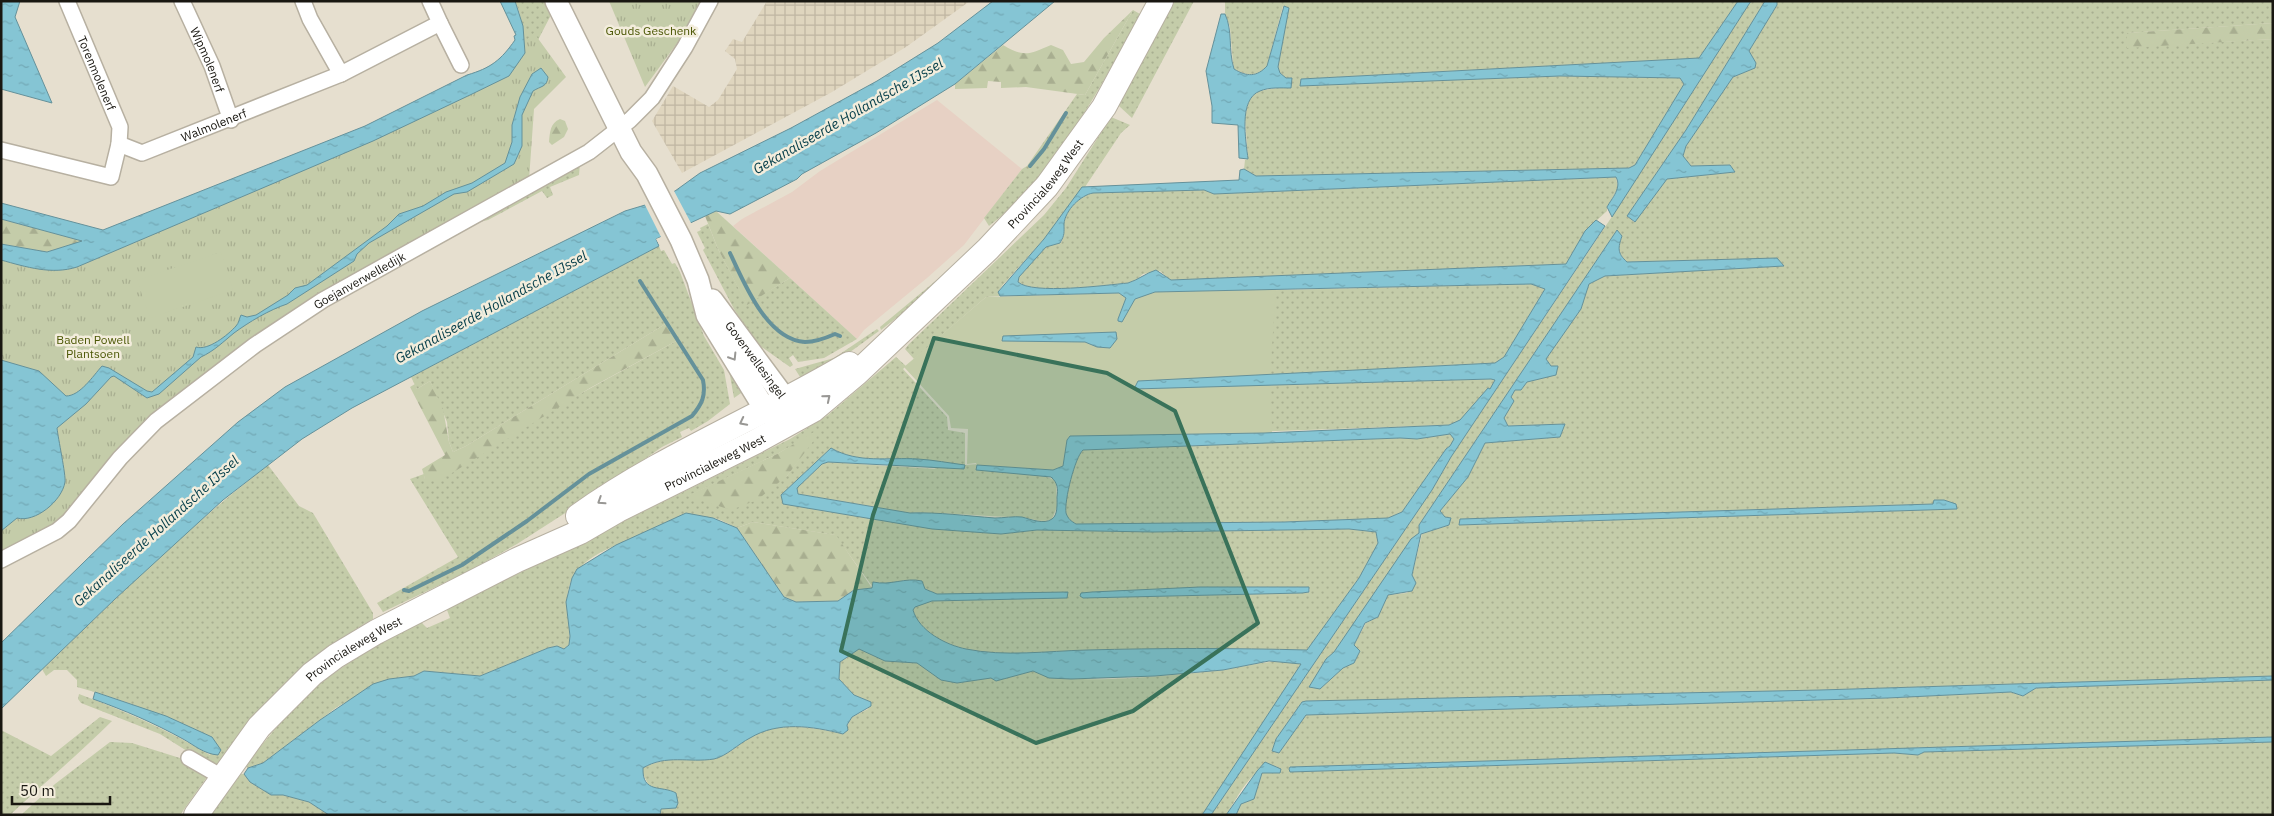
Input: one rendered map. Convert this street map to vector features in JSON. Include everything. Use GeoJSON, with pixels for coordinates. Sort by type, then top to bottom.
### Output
{"type":"FeatureCollection","features":[{"type":"Feature","properties":{"kind":"main road","name":"Goverwellesingel"},"geometry":{"type":"LineString","coordinates":[[556,1],[624,124]]}},
{"type":"Feature","properties":{"kind":"main road","name":"Goverwellesingel"},"geometry":{"type":"LineString","coordinates":[[571,1],[624,124],[632,152],[647,174],[681,240],[698,280],[786,425]]}},
{"type":"Feature","properties":{"kind":"main road","name":"Provincialeweg West"},"geometry":{"type":"LineString","coordinates":[[196,815],[259,727],[289,695],[336,656],[376,632],[517,560],[580,532],[618,510],[813,410],[994,243],[1047,186],[1104,107],[1161,1]]}},
{"type":"Feature","properties":{"kind":"main road","name":"Provincialeweg West"},"geometry":{"type":"LineString","coordinates":[[517,560],[584,512],[635,479],[776,406],[894,337]]}},
{"type":"Feature","properties":{"kind":"street","name":"Torenmolenerf"},"geometry":{"type":"LineString","coordinates":[[66,1],[120,127],[119,144]]}},
{"type":"Feature","properties":{"kind":"street","name":"Wipmolenerf"},"geometry":{"type":"LineString","coordinates":[[182,1],[212,66],[231,120]]}},
{"type":"Feature","properties":{"kind":"street"},"geometry":{"type":"LineString","coordinates":[[303,1],[310,19],[341,74]]}},
{"type":"Feature","properties":{"kind":"street"},"geometry":{"type":"LineString","coordinates":[[430,1],[460,65]]}},
{"type":"Feature","properties":{"kind":"street","name":"Goejanverwelledijk"},"geometry":{"type":"LineString","coordinates":[[1,560],[57,531],[69,522],[120,458],[156,421],[255,345],[323,300],[589,152],[624,124],[652,98],[685,47],[710,1]]}},
{"type":"Feature","properties":{"kind":"street","name":"Walmolenerf"},"geometry":{"type":"LineString","coordinates":[[119,144],[142,153],[231,120],[341,74],[440,23]]}},
{"type":"Feature","properties":{"kind":"street"},"geometry":{"type":"LineString","coordinates":[[1,150],[111,177],[119,144]]}},
{"type":"Feature","properties":{"kind":"street"},"geometry":{"type":"LineString","coordinates":[[189,758],[222,777]]}},
{"type":"Feature","properties":{"kind":"highlighted area"},"geometry":{"type":"Polygon","coordinates":[[[934,338],[1107,373],[1175,411],[1258,623],[1133,711],[1036,743],[841,651],[873,515],[934,338]]]}},
{"type":"Feature","properties":{"kind":"shaded area"},"geometry":{"type":"Polygon","coordinates":[[[767,1],[970,1],[906,47],[832,92],[682,173],[652,121],[673,86],[709,107],[718,100],[737,69],[735,59],[725,51],[733,39],[742,42],[767,1]]]}},
{"type":"Feature","properties":{"kind":"shaded area"},"geometry":{"type":"Polygon","coordinates":[[[937,100],[1022,169],[964,245],[864,330],[857,339],[733,226],[742,219],[792,192],[820,171],[937,100]]]}},
{"type":"Feature","properties":{"kind":"green space"},"geometry":{"type":"Polygon","coordinates":[[[515,1],[544,1],[551,15],[510,94],[522,48],[522,25],[515,1]]]}},
{"type":"Feature","properties":{"kind":"green space","name":"Gouds Geschenk"},"geometry":{"type":"Polygon","coordinates":[[[609,1],[704,1],[691,24],[645,87],[609,1]]]}},
{"type":"Feature","properties":{"kind":"green space"},"geometry":{"type":"Polygon","coordinates":[[[1175,1],[1194,1],[1132,118],[1119,106],[1120,102],[1175,1]]]}},
{"type":"Feature","properties":{"kind":"green space"},"geometry":{"type":"Polygon","coordinates":[[[1225,1],[1738,1],[1699,58],[1301,79],[1300,83],[1560,76],[1680,78],[1684,84],[1635,165],[1628,168],[1256,176],[1244,169],[1245,160],[1248,159],[1245,118],[1249,99],[1259,91],[1277,88],[1292,78],[1286,78],[1280,73],[1278,67],[1288,8],[1283,6],[1267,66],[1256,74],[1248,74],[1234,69],[1230,27],[1225,14],[1225,1]]]}},
{"type":"Feature","properties":{"kind":"green space"},"geometry":{"type":"Polygon","coordinates":[[[1751,1],[1765,1],[1686,130],[1627,216],[1634,222],[1667,179],[1735,172],[1730,165],[1691,166],[1683,156],[1686,146],[1733,77],[1755,68],[1756,63],[1749,51],[1777,5],[1777,1],[2273,1],[2273,23],[2128,33],[2127,47],[2273,39],[2273,676],[1820,690],[1306,701],[1302,702],[1276,739],[1272,751],[1279,753],[1306,715],[1887,698],[2011,692],[2023,696],[2036,688],[2273,680],[2273,737],[1290,767],[1290,772],[1894,753],[1918,755],[1924,752],[2273,742],[2273,815],[1236,815],[1241,804],[1254,799],[1262,773],[1279,767],[1270,767],[1261,770],[1247,782],[1226,815],[1211,815],[1432,490],[1451,457],[1613,215],[1751,1]],[[1617,230],[1419,525],[1419,533],[1334,652],[1326,659],[1310,687],[1320,689],[1343,668],[1354,663],[1360,651],[1354,645],[1366,623],[1378,617],[1388,595],[1407,593],[1416,583],[1412,575],[1422,534],[1449,525],[1440,511],[1468,477],[1485,443],[1560,437],[1565,424],[1507,426],[1504,418],[1514,401],[1511,397],[1515,390],[1521,390],[1527,382],[1556,374],[1546,359],[1581,309],[1589,284],[1605,276],[1784,266],[1777,258],[1627,262],[1620,253],[1619,247],[1622,236],[1617,230]],[[1933,504],[1460,519],[1459,525],[1957,509],[1933,504]]]}},
{"type":"Feature","properties":{"kind":"green space"},"geometry":{"type":"Polygon","coordinates":[[[1133,10],[1140,14],[1100,87],[1069,136],[1036,181],[1008,211],[989,226],[984,218],[1022,169],[1027,166],[1077,94],[1085,95],[1133,10]]]}},
{"type":"Feature","properties":{"kind":"green space"},"geometry":{"type":"Polygon","coordinates":[[[1133,10],[1085,95],[1026,87],[1001,88],[1001,82],[988,81],[987,88],[955,89],[955,84],[1003,45],[1016,52],[1027,53],[1038,51],[1051,45],[1063,50],[1071,64],[1084,62],[1104,38],[1133,10]]]}},
{"type":"Feature","properties":{"kind":"green space"},"geometry":{"type":"Polygon","coordinates":[[[2273,23],[2273,39],[2127,48],[2127,33],[2273,23]]]}},
{"type":"Feature","properties":{"kind":"green space","name":"Baden Powell Plantsoen"},"geometry":{"type":"Polygon","coordinates":[[[534,33],[566,77],[534,109],[529,180],[320,299],[152,414],[85,496],[56,526],[1,555],[1,248],[59,262],[474,87],[534,33]]]}},
{"type":"Feature","properties":{"kind":"green space"},"geometry":{"type":"Polygon","coordinates":[[[1111,117],[1130,125],[1121,133],[1085,187],[1082,188],[1044,239],[1002,286],[998,292],[1000,296],[986,297],[914,359],[905,349],[909,344],[1044,215],[1066,188],[1111,117]]]}},
{"type":"Feature","properties":{"kind":"green space"},"geometry":{"type":"Polygon","coordinates":[[[560,119],[565,121],[568,129],[564,137],[552,145],[549,142],[551,128],[560,119]]]}},
{"type":"Feature","properties":{"kind":"green space"},"geometry":{"type":"Polygon","coordinates":[[[580,163],[579,175],[550,187],[553,195],[547,198],[542,191],[488,220],[475,223],[580,163]]]}},
{"type":"Feature","properties":{"kind":"green space"},"geometry":{"type":"Polygon","coordinates":[[[1616,177],[1618,188],[1607,207],[1607,211],[1585,231],[1566,264],[1170,280],[1160,271],[1143,274],[1136,280],[1128,283],[1053,289],[1026,286],[1018,282],[1019,277],[1045,247],[1061,243],[1064,235],[1065,219],[1070,209],[1079,200],[1093,193],[1204,190],[1214,194],[1616,177]]]}},
{"type":"Feature","properties":{"kind":"green space"},"geometry":{"type":"Polygon","coordinates":[[[716,211],[790,278],[747,305],[718,249],[705,216],[716,211]]]}},
{"type":"Feature","properties":{"kind":"green space"},"geometry":{"type":"Polygon","coordinates":[[[1,219],[83,241],[47,252],[1,244],[1,219]]]}},
{"type":"Feature","properties":{"kind":"green space"},"geometry":{"type":"Polygon","coordinates":[[[708,224],[718,249],[747,304],[790,278],[857,339],[824,358],[798,362],[793,355],[789,358],[793,365],[790,367],[756,343],[734,309],[703,250],[705,248],[697,232],[708,224]]]}},
{"type":"Feature","properties":{"kind":"green space"},"geometry":{"type":"Polygon","coordinates":[[[659,246],[661,251],[664,250],[672,264],[675,263],[680,272],[704,336],[724,370],[730,404],[691,431],[689,428],[680,432],[682,437],[662,447],[587,499],[517,544],[469,571],[383,612],[377,603],[458,557],[410,479],[424,474],[425,479],[678,340],[667,323],[466,446],[453,452],[449,442],[447,422],[430,381],[417,389],[411,377],[659,246]]]}},
{"type":"Feature","properties":{"kind":"green space"},"geometry":{"type":"Polygon","coordinates":[[[221,252],[233,290],[150,318],[137,280],[221,252]]]}},
{"type":"Feature","properties":{"kind":"green space"},"geometry":{"type":"Polygon","coordinates":[[[968,254],[913,305],[881,330],[880,327],[968,254]]]}},
{"type":"Feature","properties":{"kind":"green space"},"geometry":{"type":"Polygon","coordinates":[[[1531,284],[1545,289],[1504,357],[1495,363],[1260,375],[1263,370],[1261,331],[1145,334],[1144,380],[1138,381],[1135,389],[1495,380],[1490,390],[1488,388],[1460,421],[1449,425],[1100,437],[1101,396],[1106,393],[1105,347],[1110,348],[1117,339],[1116,332],[1135,299],[1149,293],[1531,284]]]}},
{"type":"Feature","properties":{"kind":"green space"},"geometry":{"type":"Polygon","coordinates":[[[1276,289],[1270,375],[1272,433],[1070,436],[1067,440],[1063,466],[1053,470],[977,465],[976,463],[967,464],[968,429],[951,428],[949,416],[904,367],[986,297],[1119,293],[1127,297],[1118,319],[1135,299],[1155,292],[1276,289]]]}},
{"type":"Feature","properties":{"kind":"green space"},"geometry":{"type":"Polygon","coordinates":[[[667,323],[678,340],[590,388],[439,481],[425,479],[422,469],[445,455],[410,387],[415,384],[417,389],[430,381],[443,409],[449,442],[453,452],[466,446],[667,323]]]}},
{"type":"Feature","properties":{"kind":"green space"},"geometry":{"type":"Polygon","coordinates":[[[877,329],[879,331],[846,355],[802,380],[795,369],[834,358],[877,329]]]}},
{"type":"Feature","properties":{"kind":"green space"},"geometry":{"type":"Polygon","coordinates":[[[896,357],[906,366],[903,369],[947,417],[948,430],[965,433],[965,465],[1032,460],[976,469],[1030,474],[1056,481],[1057,507],[1052,519],[1039,521],[1022,517],[910,513],[798,494],[797,488],[822,464],[828,462],[936,469],[918,459],[858,459],[846,456],[831,448],[781,495],[908,525],[1001,534],[1037,530],[1153,532],[1349,529],[1376,532],[1378,543],[1359,578],[1307,650],[1169,649],[996,653],[958,647],[934,636],[916,618],[913,610],[915,606],[932,601],[1067,598],[937,594],[905,580],[889,584],[873,582],[872,586],[835,535],[753,522],[737,528],[718,519],[706,519],[624,542],[593,557],[581,566],[573,577],[568,594],[570,636],[569,645],[564,649],[556,646],[548,648],[480,676],[424,671],[414,676],[389,679],[337,707],[263,763],[248,768],[245,766],[283,720],[308,694],[334,673],[362,655],[421,622],[427,628],[450,618],[447,610],[457,604],[790,439],[828,415],[896,357]],[[800,441],[777,454],[688,496],[787,476],[809,445],[800,441]],[[1310,589],[1083,598],[1302,593],[1310,592],[1310,589]]]}},
{"type":"Feature","properties":{"kind":"green space"},"geometry":{"type":"Polygon","coordinates":[[[729,370],[744,391],[734,398],[729,370]]]}},
{"type":"Feature","properties":{"kind":"green space"},"geometry":{"type":"Polygon","coordinates":[[[819,429],[821,431],[787,476],[757,500],[731,510],[687,496],[777,454],[819,429]]]}},
{"type":"Feature","properties":{"kind":"green space"},"geometry":{"type":"Polygon","coordinates":[[[1450,434],[1455,439],[1402,512],[1388,518],[1284,522],[1076,524],[1069,520],[1066,514],[1071,479],[1083,450],[1400,438],[1417,439],[1450,434]]]}},
{"type":"Feature","properties":{"kind":"green space"},"geometry":{"type":"Polygon","coordinates":[[[268,465],[299,506],[313,513],[373,613],[373,619],[348,634],[304,666],[268,701],[216,766],[206,763],[160,734],[81,703],[78,699],[79,694],[146,722],[210,755],[212,737],[146,709],[77,687],[77,680],[67,670],[54,670],[46,676],[42,669],[124,590],[209,513],[268,465]]]}},
{"type":"Feature","properties":{"kind":"green space"},"geometry":{"type":"Polygon","coordinates":[[[753,522],[836,535],[872,588],[854,590],[838,601],[796,602],[784,597],[737,528],[753,522]]]}},
{"type":"Feature","properties":{"kind":"green space"},"geometry":{"type":"Polygon","coordinates":[[[859,649],[885,661],[917,663],[936,676],[957,683],[1033,671],[1048,676],[1070,679],[1096,679],[1154,677],[1223,670],[1252,664],[1282,661],[1302,664],[1202,815],[660,815],[661,809],[676,793],[649,786],[643,774],[643,768],[652,764],[671,759],[725,754],[750,737],[761,732],[784,727],[819,729],[843,734],[852,717],[868,709],[871,702],[854,695],[839,679],[840,662],[859,649]]]}},
{"type":"Feature","properties":{"kind":"green space"},"geometry":{"type":"Polygon","coordinates":[[[100,717],[112,721],[10,815],[1,815],[1,730],[51,756],[100,717]]]}},
{"type":"Feature","properties":{"kind":"green space"},"geometry":{"type":"Polygon","coordinates":[[[110,742],[132,743],[183,759],[207,777],[180,815],[21,815],[55,784],[110,742]]]}},
{"type":"Feature","properties":{"kind":"green space"},"geometry":{"type":"Polygon","coordinates":[[[241,774],[244,774],[250,782],[271,795],[283,795],[309,802],[329,815],[210,815],[241,774]]]}},
{"type":"Feature","properties":{"kind":"water"},"geometry":{"type":"Polygon","coordinates":[[[1,1],[20,1],[15,17],[52,103],[1,89],[1,1]]]}},
{"type":"Feature","properties":{"kind":"water"},"geometry":{"type":"Polygon","coordinates":[[[500,1],[515,1],[523,26],[525,53],[509,76],[373,141],[77,267],[49,270],[1,260],[1,244],[47,252],[82,241],[1,219],[1,203],[103,230],[365,126],[489,66],[505,53],[515,40],[514,36],[516,35],[500,1]]]}},
{"type":"Feature","properties":{"kind":"water","name":"Gekanaliseerde Hollandsche IJssel"},"geometry":{"type":"Polygon","coordinates":[[[993,1],[1055,1],[955,84],[876,133],[802,174],[797,179],[730,214],[716,211],[656,239],[659,246],[352,408],[302,439],[223,500],[115,599],[1,709],[1,643],[123,524],[238,422],[285,387],[422,311],[625,211],[645,205],[675,191],[700,173],[791,128],[877,81],[938,43],[993,1]]]}},
{"type":"Feature","properties":{"kind":"water"},"geometry":{"type":"Polygon","coordinates":[[[1738,1],[1751,1],[1612,217],[1607,207],[1617,189],[1618,181],[1616,177],[1214,194],[1204,190],[1093,193],[1079,200],[1070,209],[1065,219],[1063,236],[1060,243],[1046,247],[1019,277],[1018,282],[1026,286],[1053,289],[1128,283],[1156,270],[1171,280],[1566,264],[1585,231],[1596,220],[1605,226],[1451,457],[1432,490],[1211,815],[1202,815],[1301,664],[1269,661],[1223,670],[1155,676],[1071,679],[1049,678],[1033,671],[996,681],[991,678],[957,683],[941,680],[917,663],[885,661],[859,649],[840,662],[839,679],[854,695],[871,702],[871,706],[852,717],[847,725],[848,730],[843,734],[807,727],[772,729],[750,738],[714,759],[660,761],[643,768],[646,782],[649,785],[676,793],[678,803],[676,808],[661,809],[660,815],[329,815],[309,802],[283,795],[271,795],[250,782],[244,774],[248,768],[263,763],[320,720],[373,684],[389,679],[414,676],[424,671],[480,676],[548,648],[557,646],[564,649],[569,645],[570,636],[566,602],[572,578],[577,569],[616,545],[686,513],[713,518],[737,528],[784,597],[796,602],[838,601],[854,590],[872,588],[873,582],[886,583],[910,580],[922,581],[925,589],[937,594],[1068,592],[1067,598],[932,601],[915,607],[913,610],[916,618],[927,631],[950,644],[966,649],[996,653],[1142,649],[1307,650],[1359,578],[1378,543],[1376,532],[1349,529],[1153,532],[1037,530],[1001,534],[932,529],[783,504],[781,495],[831,448],[863,458],[918,459],[965,465],[964,469],[828,462],[822,464],[797,488],[798,494],[910,513],[995,518],[1022,517],[1045,522],[1054,517],[1057,509],[1057,486],[1051,477],[976,470],[977,465],[1053,470],[1063,466],[1067,440],[1070,436],[1264,433],[1449,425],[1460,420],[1488,388],[1490,389],[1495,380],[1134,389],[1138,381],[1495,363],[1504,357],[1545,289],[1531,284],[1155,292],[1135,299],[1122,322],[1118,321],[1118,319],[1126,298],[1119,293],[1000,296],[998,292],[1044,239],[1082,187],[1239,180],[1240,170],[1244,169],[1256,176],[1629,168],[1635,165],[1684,84],[1680,78],[1560,76],[1300,86],[1301,79],[1699,58],[1738,1]],[[1450,434],[1417,439],[1400,438],[1083,450],[1071,480],[1066,513],[1070,520],[1076,524],[1284,522],[1388,518],[1402,512],[1454,439],[1450,434]]]}},
{"type":"Feature","properties":{"kind":"water"},"geometry":{"type":"Polygon","coordinates":[[[1765,1],[1777,1],[1777,5],[1749,51],[1756,63],[1755,68],[1733,77],[1686,146],[1683,156],[1691,166],[1730,165],[1735,172],[1667,179],[1635,222],[1627,216],[1686,130],[1765,1]]]}},
{"type":"Feature","properties":{"kind":"water"},"geometry":{"type":"Polygon","coordinates":[[[1284,6],[1289,8],[1278,67],[1280,73],[1286,78],[1292,78],[1291,88],[1267,89],[1253,95],[1246,111],[1245,121],[1248,159],[1239,158],[1238,125],[1212,123],[1212,106],[1206,71],[1221,14],[1225,14],[1227,20],[1234,69],[1252,75],[1267,66],[1284,6]]]}},
{"type":"Feature","properties":{"kind":"water"},"geometry":{"type":"Polygon","coordinates":[[[541,68],[548,77],[543,86],[533,91],[522,115],[522,146],[514,164],[467,192],[454,194],[369,243],[357,254],[354,261],[287,304],[266,313],[234,333],[201,357],[159,394],[147,398],[114,376],[111,377],[86,404],[57,428],[65,478],[63,489],[59,496],[47,509],[39,514],[24,519],[17,518],[1,531],[1,360],[39,371],[66,396],[76,393],[81,389],[102,366],[152,392],[193,357],[196,347],[206,347],[228,334],[237,325],[241,315],[247,317],[256,315],[288,295],[295,288],[307,285],[387,226],[399,214],[423,206],[446,192],[472,183],[505,163],[512,142],[512,125],[520,97],[532,74],[541,68]]]}},
{"type":"Feature","properties":{"kind":"water"},"geometry":{"type":"Polygon","coordinates":[[[1617,230],[1622,236],[1619,247],[1620,253],[1627,262],[1777,258],[1784,266],[1605,276],[1589,284],[1581,309],[1546,359],[1551,366],[1558,366],[1556,375],[1527,382],[1521,390],[1515,390],[1511,397],[1514,401],[1504,418],[1508,426],[1565,424],[1560,437],[1485,443],[1468,477],[1440,511],[1445,517],[1451,518],[1449,525],[1421,534],[1412,575],[1416,583],[1412,591],[1388,595],[1378,617],[1365,623],[1354,645],[1360,651],[1354,663],[1343,668],[1320,689],[1309,687],[1326,659],[1334,652],[1411,539],[1419,533],[1419,525],[1617,230]]]}},
{"type":"Feature","properties":{"kind":"water"},"geometry":{"type":"Polygon","coordinates":[[[1116,332],[1117,339],[1110,348],[1097,347],[1085,342],[1002,341],[1003,336],[1116,332]]]}},
{"type":"Feature","properties":{"kind":"water"},"geometry":{"type":"Polygon","coordinates":[[[1934,500],[1944,500],[1956,504],[1957,509],[1459,525],[1460,519],[1933,504],[1934,500]]]}},
{"type":"Feature","properties":{"kind":"water"},"geometry":{"type":"Polygon","coordinates":[[[1200,587],[1309,587],[1309,592],[1083,598],[1080,596],[1081,593],[1092,592],[1200,587]]]}},
{"type":"Feature","properties":{"kind":"water"},"geometry":{"type":"Polygon","coordinates":[[[2273,676],[2273,680],[2036,688],[2023,696],[2011,692],[1887,698],[1306,715],[1279,753],[1272,751],[1276,739],[1302,702],[1306,701],[1820,690],[2273,676]]]}},
{"type":"Feature","properties":{"kind":"water"},"geometry":{"type":"Polygon","coordinates":[[[95,692],[166,716],[212,737],[221,750],[218,755],[204,751],[150,722],[93,699],[95,692]]]}},
{"type":"Feature","properties":{"kind":"water"},"geometry":{"type":"Polygon","coordinates":[[[2273,737],[2273,742],[1924,752],[1918,755],[1894,753],[1290,772],[1289,769],[1290,767],[2273,737]]]}},
{"type":"Feature","properties":{"kind":"water"},"geometry":{"type":"Polygon","coordinates":[[[1265,762],[1281,769],[1280,773],[1262,773],[1254,799],[1241,804],[1236,815],[1226,815],[1257,771],[1265,762]]]}},
{"type":"Feature","properties":{"kind":"pier"},"geometry":{"type":"Polygon","coordinates":[[[673,189],[692,225],[659,241],[661,248],[656,239],[661,237],[644,203],[673,189]]]}},
{"type":"Feature","properties":{"kind":"waterway"},"geometry":{"type":"LineString","coordinates":[[1030,166],[1044,149],[1066,113]]}},
{"type":"Feature","properties":{"kind":"waterway"},"geometry":{"type":"LineString","coordinates":[[730,253],[750,294],[768,321],[779,331],[791,339],[805,342],[817,341],[835,334],[840,336]]}},
{"type":"Feature","properties":{"kind":"waterway"},"geometry":{"type":"LineString","coordinates":[[404,590],[409,591],[462,565],[527,521],[589,474],[692,416],[701,404],[703,380],[640,281]]}}]}
